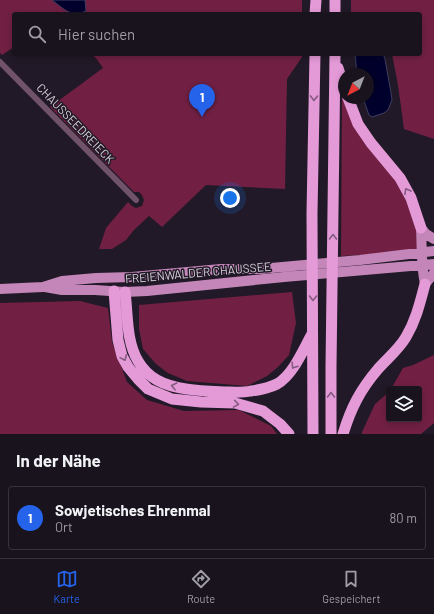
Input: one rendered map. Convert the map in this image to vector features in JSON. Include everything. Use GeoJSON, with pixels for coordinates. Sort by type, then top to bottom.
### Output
{"type":"FeatureCollection","features":[{"type":"Feature","properties":{"kind":"highway"},"geometry":{"type":"LineString","coordinates":[[315,12],[316,0]]}},
{"type":"Feature","properties":{"kind":"highway"},"geometry":{"type":"LineString","coordinates":[[335,0],[335,12]]}},
{"type":"Feature","properties":{"kind":"highway"},"geometry":{"type":"LineString","coordinates":[[313,434],[312,213],[315,56]]}},
{"type":"Feature","properties":{"kind":"highway"},"geometry":{"type":"LineString","coordinates":[[335,57],[338,68]]}},
{"type":"Feature","properties":{"kind":"highway"},"geometry":{"type":"LineString","coordinates":[[331,434],[335,57]]}},
{"type":"Feature","properties":{"kind":"highway"},"geometry":{"type":"LineString","coordinates":[[350,104],[358,124],[371,143],[400,178],[411,198],[421,228]]}},
{"type":"Feature","properties":{"kind":"highway"},"geometry":{"type":"LineString","coordinates":[[120,284],[130,339],[138,361],[145,370],[157,380],[178,387],[202,391],[250,392],[277,384],[287,376],[295,365],[313,332]]}},
{"type":"Feature","properties":{"kind":"highway"},"geometry":{"type":"LineString","coordinates":[[120,284],[118,340],[122,356],[128,368],[148,389],[172,399],[236,403],[263,411],[280,424],[289,434]]}},
{"type":"Feature","properties":{"kind":"highway"},"geometry":{"type":"LineString","coordinates":[[343,434],[355,401],[363,388],[406,338],[418,312],[425,284]]}},
{"type":"Feature","properties":{"kind":"main road"},"geometry":{"type":"LineString","coordinates":[[421,228],[426,234],[434,239]]}},
{"type":"Feature","properties":{"kind":"main road"},"geometry":{"type":"LineString","coordinates":[[421,228],[422,265],[425,284]]}},
{"type":"Feature","properties":{"kind":"main road"},"geometry":{"type":"LineString","coordinates":[[360,265],[434,251]]}},
{"type":"Feature","properties":{"kind":"main road"},"geometry":{"type":"LineString","coordinates":[[360,265],[434,264]]}},
{"type":"Feature","properties":{"kind":"main road","name":"FREIENWALDER CHAUSSEE"},"geometry":{"type":"LineString","coordinates":[[0,289],[43,287],[62,290],[95,290],[120,284],[221,270],[360,265]]}},
{"type":"Feature","properties":{"kind":"main road","name":"FREIENWALDER CHAUSSEE"},"geometry":{"type":"LineString","coordinates":[[43,287],[62,281],[120,284],[155,290],[284,277],[360,265]]}},
{"type":"Feature","properties":{"kind":"main road"},"geometry":{"type":"LineString","coordinates":[[425,284],[434,272]]}},
{"type":"Feature","properties":{"kind":"street","name":"CHAUSSEEDREIECK"},"geometry":{"type":"LineString","coordinates":[[0,62],[136,200]]}},
{"type":"Feature","properties":{"kind":"shaded area"},"geometry":{"type":"Polygon","coordinates":[[[0,0],[52,0],[69,12],[12,12],[12,48],[2,55],[0,53],[0,0]]]}},
{"type":"Feature","properties":{"kind":"shaded area"},"geometry":{"type":"Polygon","coordinates":[[[85,0],[302,0],[302,12],[84,12],[86,11],[85,0]]]}},
{"type":"Feature","properties":{"kind":"shaded area"},"geometry":{"type":"Polygon","coordinates":[[[351,0],[434,0],[434,139],[404,129],[392,56],[422,56],[422,12],[351,12],[351,0]]]}},
{"type":"Feature","properties":{"kind":"shaded area"},"geometry":{"type":"Polygon","coordinates":[[[94,56],[302,56],[287,79],[285,189],[206,185],[162,227],[149,216],[126,240],[112,249],[99,249],[106,228],[128,202],[136,208],[142,206],[144,200],[139,192],[134,192],[50,107],[103,68],[94,56]]]}},
{"type":"Feature","properties":{"kind":"shaded area"},"geometry":{"type":"Polygon","coordinates":[[[342,104],[346,104],[348,110],[395,177],[413,214],[419,242],[417,249],[360,256],[341,256],[342,104]]]}},
{"type":"Feature","properties":{"kind":"shaded area"},"geometry":{"type":"Polygon","coordinates":[[[292,292],[296,323],[289,355],[267,376],[247,386],[187,381],[168,373],[156,364],[143,349],[139,329],[139,305],[292,292]]]}},
{"type":"Feature","properties":{"kind":"shaded area"},"geometry":{"type":"Polygon","coordinates":[[[80,301],[108,308],[112,342],[127,382],[147,400],[184,411],[239,410],[271,426],[277,434],[0,434],[0,303],[80,301]]]}},
{"type":"Feature","properties":{"kind":"shaded area"},"geometry":{"type":"Polygon","coordinates":[[[434,355],[434,423],[421,434],[362,434],[375,404],[386,395],[386,422],[422,422],[422,386],[393,386],[403,368],[434,355]]]}},
{"type":"Feature","properties":{"kind":"water"},"geometry":{"type":"Polygon","coordinates":[[[52,0],[85,0],[86,11],[68,12],[52,0]]]}},
{"type":"Feature","properties":{"kind":"water"},"geometry":{"type":"Polygon","coordinates":[[[355,56],[384,56],[392,100],[388,110],[384,113],[372,117],[369,115],[365,104],[374,104],[374,68],[356,68],[355,56]]]}},
{"type":"Feature","properties":{"kind":"place","name":"Sowjetisches Ehrenmal"},"geometry":{"type":"Point","coordinates":[202,117]}}]}
